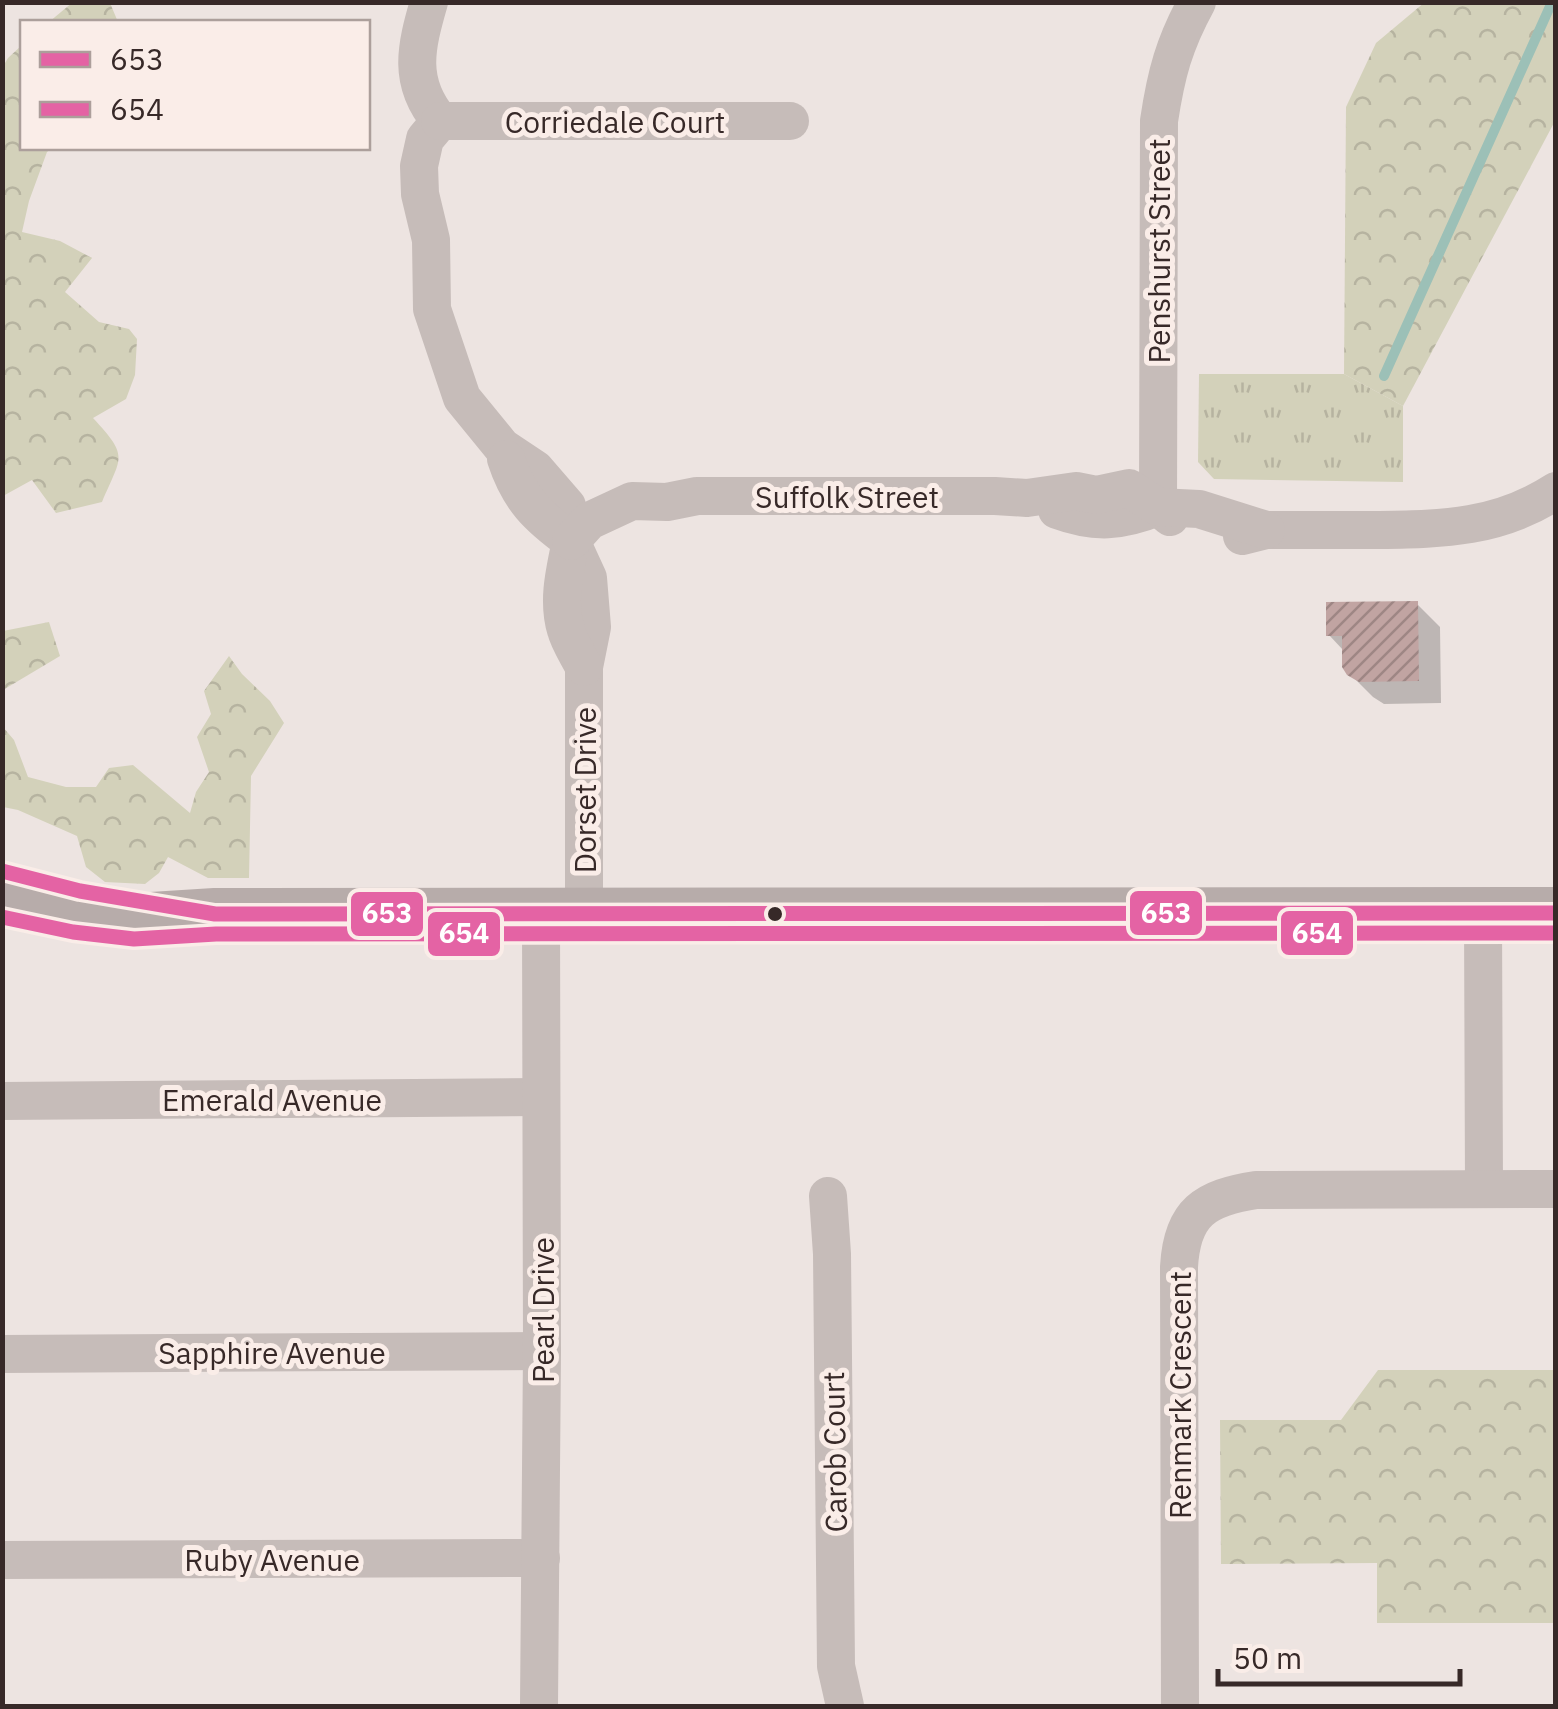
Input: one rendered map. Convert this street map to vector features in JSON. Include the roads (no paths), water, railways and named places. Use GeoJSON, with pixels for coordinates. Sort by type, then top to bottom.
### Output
{"type":"FeatureCollection","features":[{"type":"Feature","properties":{"kind":"main road"},"geometry":{"type":"LineString","coordinates":[[2,871],[80,891],[215,914]]}},
{"type":"Feature","properties":{"kind":"main road"},"geometry":{"type":"LineString","coordinates":[[2,897],[136,919],[215,914],[1556,913]]}},
{"type":"Feature","properties":{"kind":"street"},"geometry":{"type":"LineString","coordinates":[[430,2],[416,46],[425,104],[440,121],[425,139],[418,166],[431,240],[432,309],[462,398],[502,447],[514,484],[544,521],[571,541]]}},
{"type":"Feature","properties":{"kind":"street","name":"Penshurst Street"},"geometry":{"type":"LineString","coordinates":[[1158,507],[1158,121],[1166,74],[1197,2]]}},
{"type":"Feature","properties":{"kind":"street","name":"Corriedale Court"},"geometry":{"type":"LineString","coordinates":[[440,121],[790,122]]}},
{"type":"Feature","properties":{"kind":"street","name":"Suffolk Street"},"geometry":{"type":"LineString","coordinates":[[571,541],[599,541],[641,521],[667,502],[698,496],[1027,498],[1076,491],[1096,495],[1129,488],[1158,507],[1198,509],[1266,530],[1444,530],[1494,520],[1556,491]]}},
{"type":"Feature","properties":{"kind":"street","name":"Dorset Drive"},"geometry":{"type":"LineString","coordinates":[[563,914],[584,667],[566,631],[562,606],[571,541]]}},
{"type":"Feature","properties":{"kind":"street","name":"Pearl Drive"},"geometry":{"type":"LineString","coordinates":[[538,1706],[541,1098],[563,914]]}},
{"type":"Feature","properties":{"kind":"street"},"geometry":{"type":"LineString","coordinates":[[1483,914],[1484,1188]]}},
{"type":"Feature","properties":{"kind":"street","name":"Emerald Avenue"},"geometry":{"type":"LineString","coordinates":[[2,1100],[541,1098]]}},
{"type":"Feature","properties":{"kind":"street","name":"Renmark Crescent"},"geometry":{"type":"LineString","coordinates":[[1180,1706],[1180,1243],[1192,1221],[1215,1199],[1256,1190],[1556,1188]]}},
{"type":"Feature","properties":{"kind":"street","name":"Carob Court"},"geometry":{"type":"LineString","coordinates":[[828,1196],[832,1254],[836,1666],[845,1706]]}},
{"type":"Feature","properties":{"kind":"street","name":"Sapphire Avenue"},"geometry":{"type":"LineString","coordinates":[[2,1354],[542,1351]]}},
{"type":"Feature","properties":{"kind":"street","name":"Ruby Avenue"},"geometry":{"type":"LineString","coordinates":[[2,1560],[541,1558]]}},
{"type":"Feature","properties":{"kind":"waterway"},"geometry":{"type":"LineString","coordinates":[[1384,376],[1552,2]]}}]}
